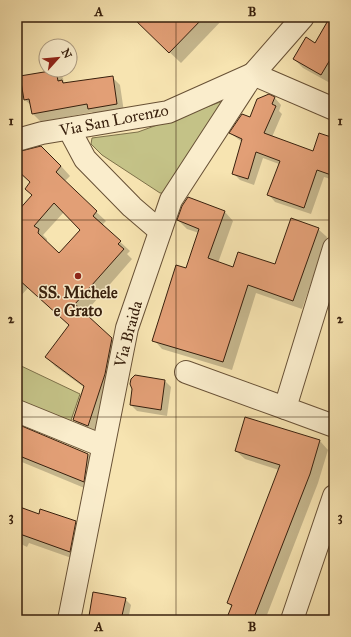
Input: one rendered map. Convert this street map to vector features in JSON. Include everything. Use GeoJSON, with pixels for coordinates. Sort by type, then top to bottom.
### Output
{"type":"FeatureCollection","features":[{"type":"Feature","properties":{"kind":"street","name":"Via Braida"},"geometry":{"type":"LineString","coordinates":[[69,620],[127,328],[171,200],[253,74],[303,17]]}},
{"type":"Feature","properties":{"kind":"street"},"geometry":{"type":"LineString","coordinates":[[253,74],[334,110]]}},
{"type":"Feature","properties":{"kind":"street","name":"Via San Lorenzo"},"geometry":{"type":"LineString","coordinates":[[17,140],[69,129],[168,112],[253,74]]}},
{"type":"Feature","properties":{"kind":"street"},"geometry":{"type":"LineString","coordinates":[[69,129],[85,159],[132,207],[160,231]]}},
{"type":"Feature","properties":{"kind":"street"},"geometry":{"type":"LineString","coordinates":[[285,408],[334,248]]}},
{"type":"Feature","properties":{"kind":"street"},"geometry":{"type":"LineString","coordinates":[[186,372],[334,426]]}},
{"type":"Feature","properties":{"kind":"street"},"geometry":{"type":"LineString","coordinates":[[17,411],[103,446]]}},
{"type":"Feature","properties":{"kind":"street"},"geometry":{"type":"LineString","coordinates":[[292,620],[334,496]]}},
{"type":"Feature","properties":{"kind":"shaded area"},"geometry":{"type":"Polygon","coordinates":[[[223,101],[170,193],[160,193],[102,155],[91,144],[92,138],[138,132],[223,101]]]}},
{"type":"Feature","properties":{"kind":"shaded area"},"geometry":{"type":"Polygon","coordinates":[[[17,364],[80,394],[68,429],[17,407],[17,364]]]}},
{"type":"Feature","properties":{"kind":"building"},"geometry":{"type":"Polygon","coordinates":[[[132,17],[204,17],[169,53],[132,17]]]}},
{"type":"Feature","properties":{"kind":"building"},"geometry":{"type":"Polygon","coordinates":[[[330,17],[334,17],[334,53],[321,75],[293,59],[306,37],[315,43],[330,17]]]}},
{"type":"Feature","properties":{"kind":"building"},"geometry":{"type":"Polygon","coordinates":[[[38,73],[38,78],[57,78],[58,81],[62,80],[63,83],[113,76],[117,104],[88,109],[87,104],[32,114],[29,99],[24,100],[20,76],[38,73]]]}},
{"type":"Feature","properties":{"kind":"building"},"geometry":{"type":"Polygon","coordinates":[[[269,94],[275,97],[272,104],[276,106],[264,133],[313,151],[319,133],[334,138],[334,176],[317,170],[304,208],[267,195],[280,161],[256,152],[248,179],[232,174],[242,139],[229,133],[242,114],[250,117],[257,99],[269,94]]]}},
{"type":"Feature","properties":{"kind":"building"},"geometry":{"type":"Polygon","coordinates":[[[41,146],[61,166],[56,172],[97,211],[93,216],[121,241],[118,244],[124,249],[75,304],[112,338],[105,374],[88,426],[73,420],[84,386],[45,357],[69,325],[17,278],[17,212],[32,195],[25,189],[30,182],[17,170],[17,152],[41,146]],[[54,203],[34,226],[39,229],[38,233],[59,253],[80,230],[54,203]]]}},
{"type":"Feature","properties":{"kind":"building"},"geometry":{"type":"Polygon","coordinates":[[[188,197],[225,211],[208,258],[233,267],[238,252],[275,264],[291,218],[319,228],[293,301],[248,285],[223,362],[152,341],[176,265],[186,268],[199,229],[177,220],[182,206],[188,197]]]}},
{"type":"Feature","properties":{"kind":"building"},"geometry":{"type":"Polygon","coordinates":[[[135,375],[165,380],[161,410],[130,405],[132,389],[130,384],[131,379],[135,375]]]}},
{"type":"Feature","properties":{"kind":"building"},"geometry":{"type":"Polygon","coordinates":[[[245,417],[320,440],[310,474],[253,620],[226,620],[232,605],[227,603],[280,465],[235,451],[245,417]]]}},
{"type":"Feature","properties":{"kind":"building"},"geometry":{"type":"Polygon","coordinates":[[[17,424],[88,454],[84,482],[17,455],[17,424]]]}},
{"type":"Feature","properties":{"kind":"building"},"geometry":{"type":"Polygon","coordinates":[[[17,506],[39,514],[40,509],[76,521],[70,552],[17,533],[17,506]]]}},
{"type":"Feature","properties":{"kind":"building"},"geometry":{"type":"Polygon","coordinates":[[[93,592],[126,598],[121,620],[109,620],[89,616],[93,592]]]}},
{"type":"Feature","properties":{"kind":"place","name":"SS. Michele e Grato"},"geometry":{"type":"Point","coordinates":[78,276]}}]}
